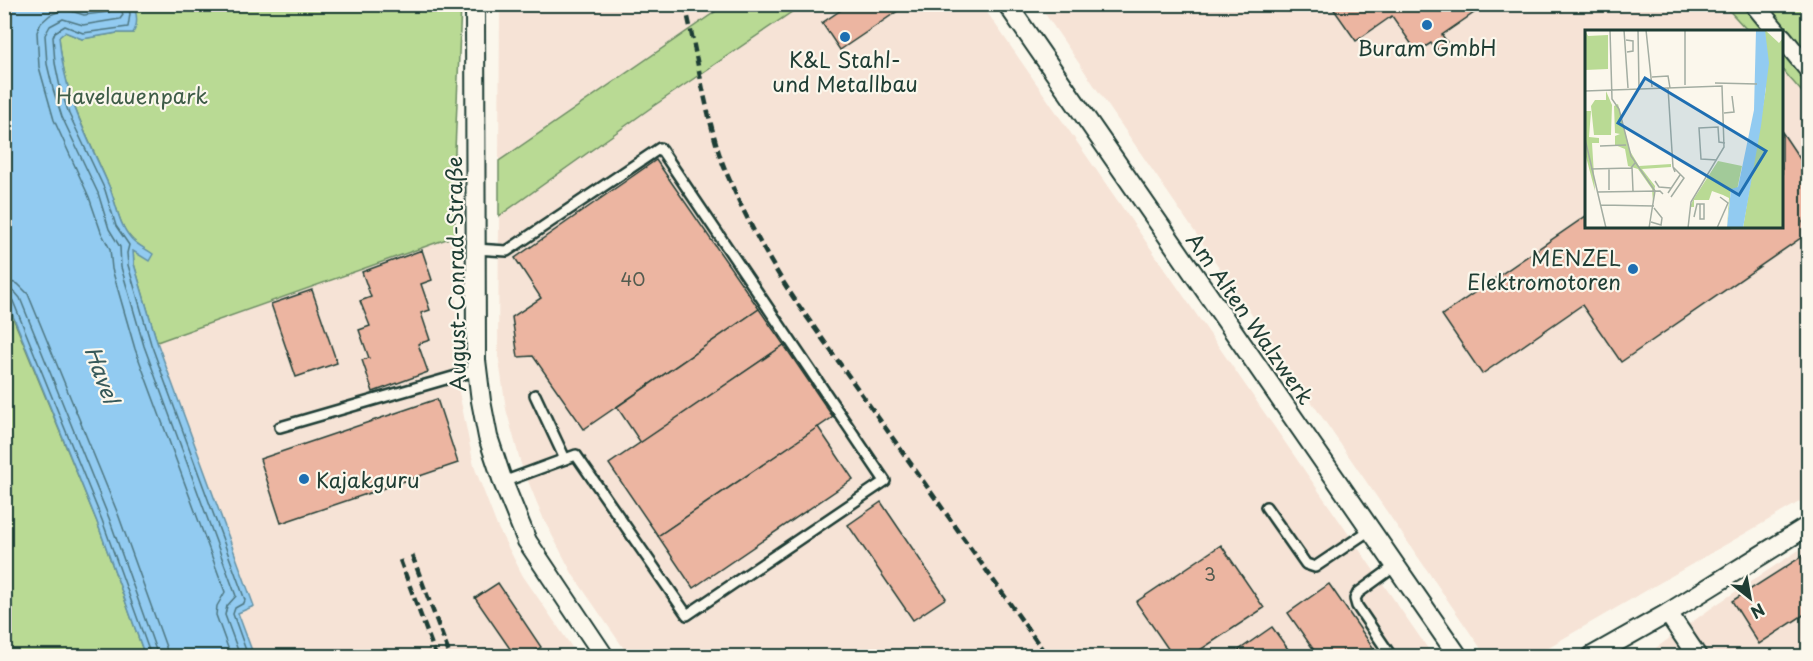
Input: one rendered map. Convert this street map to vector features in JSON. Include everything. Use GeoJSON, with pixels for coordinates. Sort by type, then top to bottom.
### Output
{"type":"FeatureCollection","features":[{"type":"Feature","properties":{"kind":"street","name":"August-Conrad-Straße"},"geometry":{"type":"LineString","coordinates":[[475,4],[477,370],[488,437],[527,541],[556,588],[604,657]]}},
{"type":"Feature","properties":{"kind":"street","name":"Am Alten Walzwerk"},"geometry":{"type":"LineString","coordinates":[[1006,4],[1458,657]]}},
{"type":"Feature","properties":{"kind":"street"},"geometry":{"type":"LineString","coordinates":[[1754,4],[1775,30]]}},
{"type":"Feature","properties":{"kind":"street"},"geometry":{"type":"LineString","coordinates":[[1783,38],[1809,69]]}},
{"type":"Feature","properties":{"kind":"street"},"geometry":{"type":"LineString","coordinates":[[1592,657],[1809,526]]}},
{"type":"Feature","properties":{"kind":"street"},"geometry":{"type":"LineString","coordinates":[[1668,613],[1697,657]]}},
{"type":"Feature","properties":{"kind":"lane"},"geometry":{"type":"LineString","coordinates":[[475,249],[507,251],[660,148],[885,481],[687,615],[576,454],[503,482]]}},
{"type":"Feature","properties":{"kind":"lane"},"geometry":{"type":"LineString","coordinates":[[280,427],[477,370]]}},
{"type":"Feature","properties":{"kind":"lane"},"geometry":{"type":"LineString","coordinates":[[535,395],[565,459]]}},
{"type":"Feature","properties":{"kind":"lane"},"geometry":{"type":"LineString","coordinates":[[1266,507],[1306,564],[1315,567],[1370,530]]}},
{"type":"Feature","properties":{"kind":"lane"},"geometry":{"type":"LineString","coordinates":[[1391,657],[1357,606],[1355,599],[1358,593],[1395,566]]}},
{"type":"Feature","properties":{"kind":"shaded area"},"geometry":{"type":"Polygon","coordinates":[[[500,5],[725,5],[499,161],[500,5]]]}},
{"type":"Feature","properties":{"kind":"shaded area"},"geometry":{"type":"Polygon","coordinates":[[[802,5],[982,5],[1433,656],[629,656],[573,575],[544,520],[521,464],[506,409],[498,354],[499,216],[652,107],[802,5]]]}},
{"type":"Feature","properties":{"kind":"shaded area"},"geometry":{"type":"Polygon","coordinates":[[[1039,5],[1724,5],[1747,30],[1585,30],[1585,228],[1783,228],[1783,70],[1808,99],[1808,497],[1533,656],[1486,656],[1039,5]]]}},
{"type":"Feature","properties":{"kind":"shaded area"},"geometry":{"type":"Polygon","coordinates":[[[455,236],[458,387],[474,466],[497,526],[523,576],[578,656],[254,656],[238,612],[254,605],[157,342],[455,236]]]}},
{"type":"Feature","properties":{"kind":"shaded area"},"geometry":{"type":"Polygon","coordinates":[[[1808,544],[1808,656],[1641,656],[1649,653],[1717,604],[1808,544]]]}},
{"type":"Feature","properties":{"kind":"green space","name":"Havelauenpark"},"geometry":{"type":"Polygon","coordinates":[[[132,5],[461,5],[454,175],[455,236],[157,342],[134,264],[133,251],[152,254],[132,240],[120,219],[109,186],[71,96],[59,37],[65,32],[82,39],[117,33],[133,33],[134,7],[132,5]]]}},
{"type":"Feature","properties":{"kind":"green space"},"geometry":{"type":"Polygon","coordinates":[[[725,5],[802,5],[652,107],[499,216],[499,161],[725,5]]]}},
{"type":"Feature","properties":{"kind":"green space"},"geometry":{"type":"Polygon","coordinates":[[[1724,5],[1808,5],[1808,99],[1783,70],[1783,30],[1747,30],[1724,5]]]}},
{"type":"Feature","properties":{"kind":"green space"},"geometry":{"type":"Polygon","coordinates":[[[4,296],[97,522],[145,656],[5,656],[4,296]]]}},
{"type":"Feature","properties":{"kind":"water","name":"Havel"},"geometry":{"type":"Polygon","coordinates":[[[5,4],[132,5],[135,12],[136,23],[133,33],[117,33],[82,39],[65,32],[59,37],[62,58],[77,114],[109,186],[120,219],[132,240],[153,254],[149,261],[133,251],[134,264],[157,342],[254,606],[238,613],[254,656],[145,656],[97,522],[5,296],[5,4]]]}},
{"type":"Feature","properties":{"kind":"building","name":"K&L Stahl- und Metallbau"},"geometry":{"type":"Polygon","coordinates":[[[850,4],[908,4],[840,50],[822,23],[850,4]]]}},
{"type":"Feature","properties":{"kind":"building"},"geometry":{"type":"Polygon","coordinates":[[[926,4],[943,4],[931,13],[926,4]]]}},
{"type":"Feature","properties":{"kind":"building","name":"Buram GmbH"},"geometry":{"type":"Polygon","coordinates":[[[1330,4],[1487,4],[1442,35],[1447,42],[1436,50],[1431,43],[1417,52],[1392,16],[1356,41],[1330,4]]]}},
{"type":"Feature","properties":{"kind":"building","name":"MENZEL Elektromotoren"},"geometry":{"type":"Polygon","coordinates":[[[1783,134],[1808,171],[1808,218],[1803,222],[1808,233],[1621,362],[1582,305],[1482,374],[1442,315],[1585,217],[1585,228],[1783,228],[1783,134]]]}},
{"type":"Feature","properties":{"kind":"building"},"geometry":{"type":"Polygon","coordinates":[[[656,160],[759,309],[584,429],[533,356],[518,357],[512,317],[541,298],[515,258],[656,160]]]}},
{"type":"Feature","properties":{"kind":"building"},"geometry":{"type":"Polygon","coordinates":[[[422,250],[432,280],[421,284],[430,310],[421,313],[430,340],[418,344],[428,372],[373,392],[362,360],[369,358],[359,330],[370,326],[360,301],[371,297],[362,272],[422,250]]]}},
{"type":"Feature","properties":{"kind":"building"},"geometry":{"type":"Polygon","coordinates":[[[312,290],[337,363],[296,377],[271,304],[312,290]]]}},
{"type":"Feature","properties":{"kind":"building"},"geometry":{"type":"Polygon","coordinates":[[[759,309],[784,345],[641,443],[617,407],[759,309]]]}},
{"type":"Feature","properties":{"kind":"building"},"geometry":{"type":"Polygon","coordinates":[[[784,345],[833,417],[658,536],[609,464],[784,345]]]}},
{"type":"Feature","properties":{"kind":"building"},"geometry":{"type":"Polygon","coordinates":[[[437,399],[458,463],[281,523],[260,459],[437,399]]]}},
{"type":"Feature","properties":{"kind":"building"},"geometry":{"type":"Polygon","coordinates":[[[818,427],[853,479],[693,588],[658,536],[818,427]]]}},
{"type":"Feature","properties":{"kind":"building"},"geometry":{"type":"Polygon","coordinates":[[[881,502],[946,598],[913,620],[848,525],[881,502]]]}},
{"type":"Feature","properties":{"kind":"building"},"geometry":{"type":"Polygon","coordinates":[[[1221,545],[1264,608],[1191,656],[1173,656],[1136,602],[1221,545]]]}},
{"type":"Feature","properties":{"kind":"building"},"geometry":{"type":"Polygon","coordinates":[[[1807,553],[1808,612],[1759,644],[1732,601],[1807,553]]]}},
{"type":"Feature","properties":{"kind":"building"},"geometry":{"type":"Polygon","coordinates":[[[498,583],[541,647],[528,656],[515,656],[475,598],[498,583]]]}},
{"type":"Feature","properties":{"kind":"building"},"geometry":{"type":"Polygon","coordinates":[[[1329,584],[1379,656],[1318,656],[1288,613],[1329,584]]]}},
{"type":"Feature","properties":{"kind":"building"},"geometry":{"type":"Polygon","coordinates":[[[1272,627],[1293,656],[1238,656],[1236,652],[1272,627]]]}},
{"type":"Feature","properties":{"kind":"railway"},"geometry":{"type":"LineString","coordinates":[[685,4],[718,150],[738,199],[765,252],[797,303],[1047,656]]}},
{"type":"Feature","properties":{"kind":"railway"},"geometry":{"type":"LineString","coordinates":[[412,555],[450,656]]}},
{"type":"Feature","properties":{"kind":"railway"},"geometry":{"type":"LineString","coordinates":[[400,560],[436,656]]}},
{"type":"Feature","properties":{"kind":"place","name":"Buram GmbH"},"geometry":{"type":"Point","coordinates":[1427,25]}},
{"type":"Feature","properties":{"kind":"place","name":"K&L Stahl- und Metallbau"},"geometry":{"type":"Point","coordinates":[845,37]}},
{"type":"Feature","properties":{"kind":"place","name":"MENZEL Elektromotoren"},"geometry":{"type":"Point","coordinates":[1633,269]}},
{"type":"Feature","properties":{"kind":"place","name":"Kajakguru"},"geometry":{"type":"Point","coordinates":[304,479]}}]}
